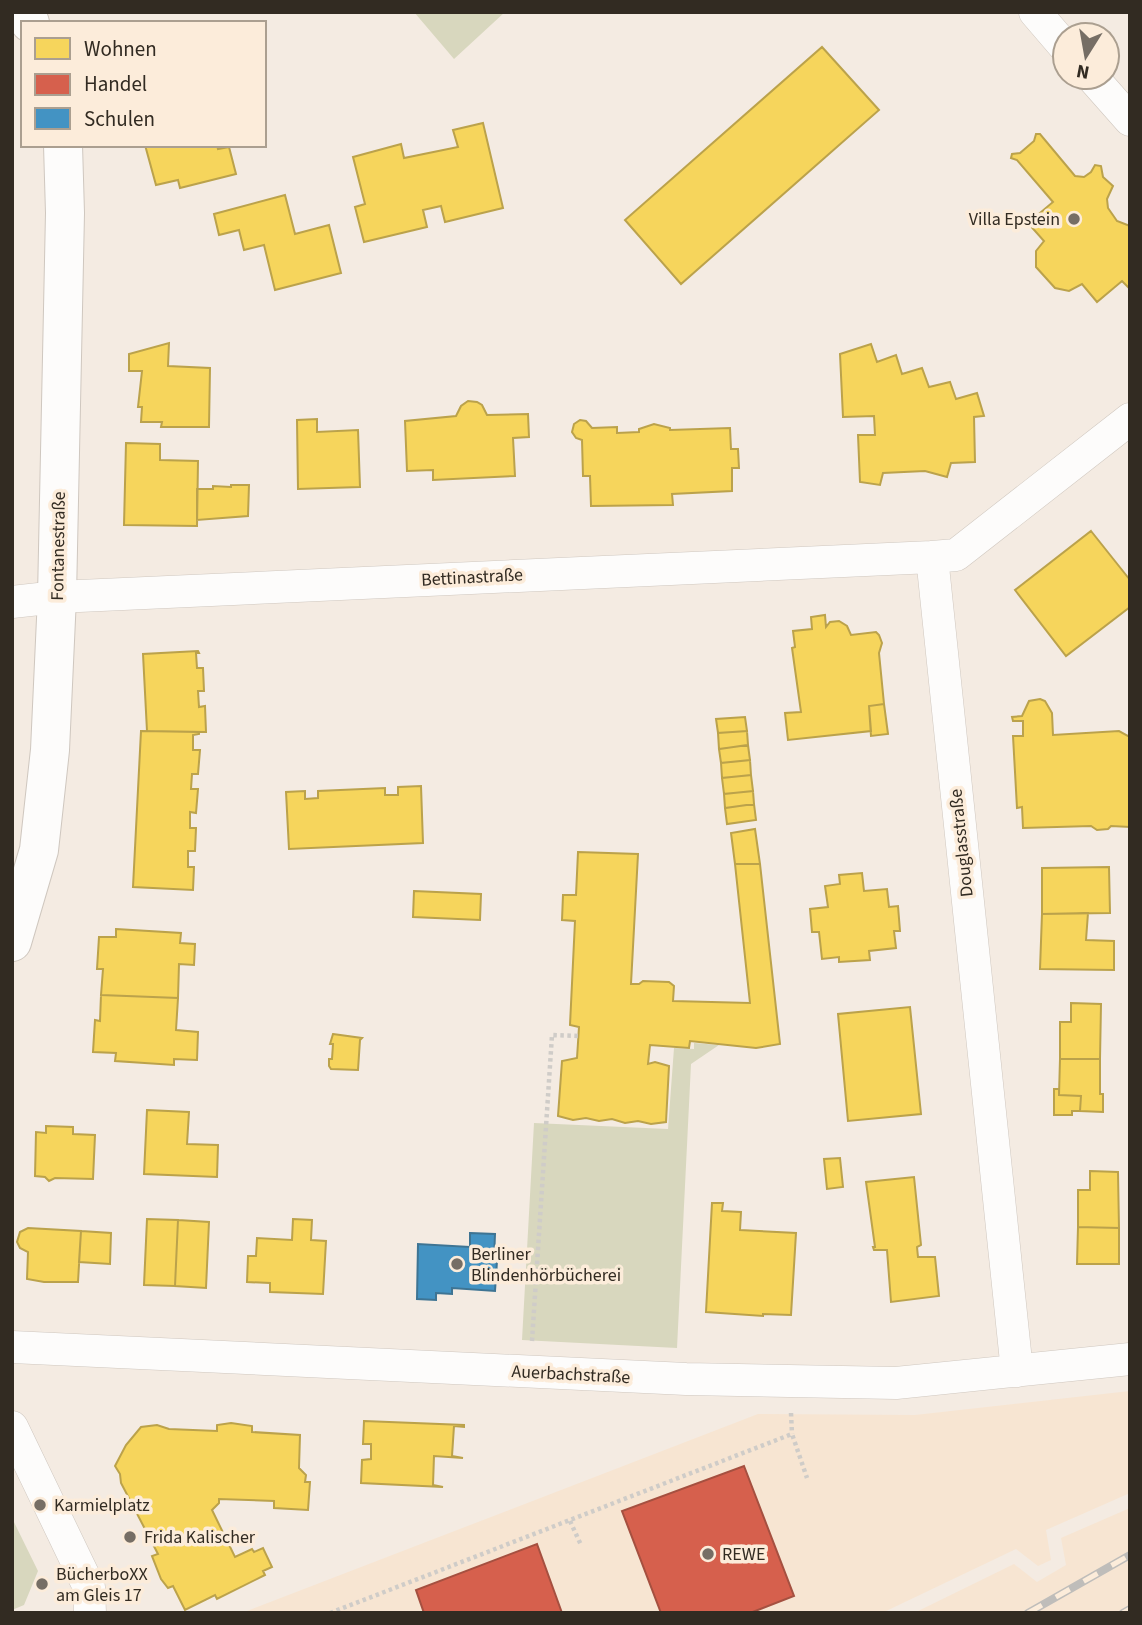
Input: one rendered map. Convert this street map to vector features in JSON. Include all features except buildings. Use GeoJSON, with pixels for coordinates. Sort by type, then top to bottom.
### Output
{"type":"FeatureCollection","features":[{"type":"Feature","properties":{"kind":"street"},"geometry":{"type":"LineString","coordinates":[[1035,12],[1051,31]]}},
{"type":"Feature","properties":{"kind":"street"},"geometry":{"type":"LineString","coordinates":[[1104,91],[1130,120]]}},
{"type":"Feature","properties":{"kind":"street","name":"Fontanestraße"},"geometry":{"type":"LineString","coordinates":[[12,943],[39,850],[50,750],[57,597],[65,213],[63,147]]}},
{"type":"Feature","properties":{"kind":"street"},"geometry":{"type":"LineString","coordinates":[[932,557],[956,555],[1130,419]]}},
{"type":"Feature","properties":{"kind":"street","name":"Bettinastraße"},"geometry":{"type":"LineString","coordinates":[[12,602],[57,597],[932,557]]}},
{"type":"Feature","properties":{"kind":"street","name":"Douglasstraße"},"geometry":{"type":"LineString","coordinates":[[932,557],[1017,1371]]}},
{"type":"Feature","properties":{"kind":"street","name":"Auerbachstraße"},"geometry":{"type":"LineString","coordinates":[[12,1347],[686,1379],[896,1383],[1130,1359]]}},
{"type":"Feature","properties":{"kind":"street"},"geometry":{"type":"LineString","coordinates":[[12,1427],[89,1587],[90,1613]]}},
{"type":"Feature","properties":{"kind":"path"},"geometry":{"type":"LineString","coordinates":[[532,1349],[552,1035],[579,1036]]}},
{"type":"Feature","properties":{"kind":"path"},"geometry":{"type":"LineString","coordinates":[[790,1405],[792,1434],[807,1478]]}},
{"type":"Feature","properties":{"kind":"path"},"geometry":{"type":"LineString","coordinates":[[330,1613],[792,1434]]}},
{"type":"Feature","properties":{"kind":"path"},"geometry":{"type":"LineString","coordinates":[[570,1521],[581,1545]]}},
{"type":"Feature","properties":{"kind":"shaded area"},"geometry":{"type":"Polygon","coordinates":[[[1130,1391],[1130,1493],[1046,1530],[1051,1560],[1038,1566],[1016,1549],[882,1613],[242,1613],[758,1414],[915,1415],[1130,1391]]]}},
{"type":"Feature","properties":{"kind":"shaded area"},"geometry":{"type":"Polygon","coordinates":[[[1130,1508],[1130,1613],[914,1613],[1014,1564],[1037,1582],[1066,1565],[1061,1538],[1130,1508]]]}},
{"type":"Feature","properties":{"kind":"green space"},"geometry":{"type":"Polygon","coordinates":[[[414,12],[505,12],[454,59],[414,12]]]}},
{"type":"Feature","properties":{"kind":"green space"},"geometry":{"type":"Polygon","coordinates":[[[694,1043],[719,1045],[691,1064],[677,1348],[522,1340],[534,1123],[668,1129],[674,1048],[694,1049],[694,1043]]]}},
{"type":"Feature","properties":{"kind":"green space"},"geometry":{"type":"Polygon","coordinates":[[[12,1518],[38,1571],[24,1605],[12,1610],[12,1518]]]}},
{"type":"Feature","properties":{"kind":"railway"},"geometry":{"type":"LineString","coordinates":[[1028,1613],[1130,1555]]}},
{"type":"Feature","properties":{"kind":"railway"},"geometry":{"type":"LineString","coordinates":[[1123,1613],[1130,1609]]}},
{"type":"Feature","properties":{"kind":"place","name":"Villa Epstein"},"geometry":{"type":"Point","coordinates":[1074,219]}},
{"type":"Feature","properties":{"kind":"place","name":"Berliner Blindenhörbücherei"},"geometry":{"type":"Point","coordinates":[457,1264]}},
{"type":"Feature","properties":{"kind":"place","name":"Karmielplatz"},"geometry":{"type":"Point","coordinates":[40,1505]}},
{"type":"Feature","properties":{"kind":"place","name":"Frida Kalischer"},"geometry":{"type":"Point","coordinates":[130,1537]}},
{"type":"Feature","properties":{"kind":"place","name":"REWE"},"geometry":{"type":"Point","coordinates":[708,1554]}},
{"type":"Feature","properties":{"kind":"place","name":"BücherboXX am Gleis 17"},"geometry":{"type":"Point","coordinates":[42,1584]}}]}
